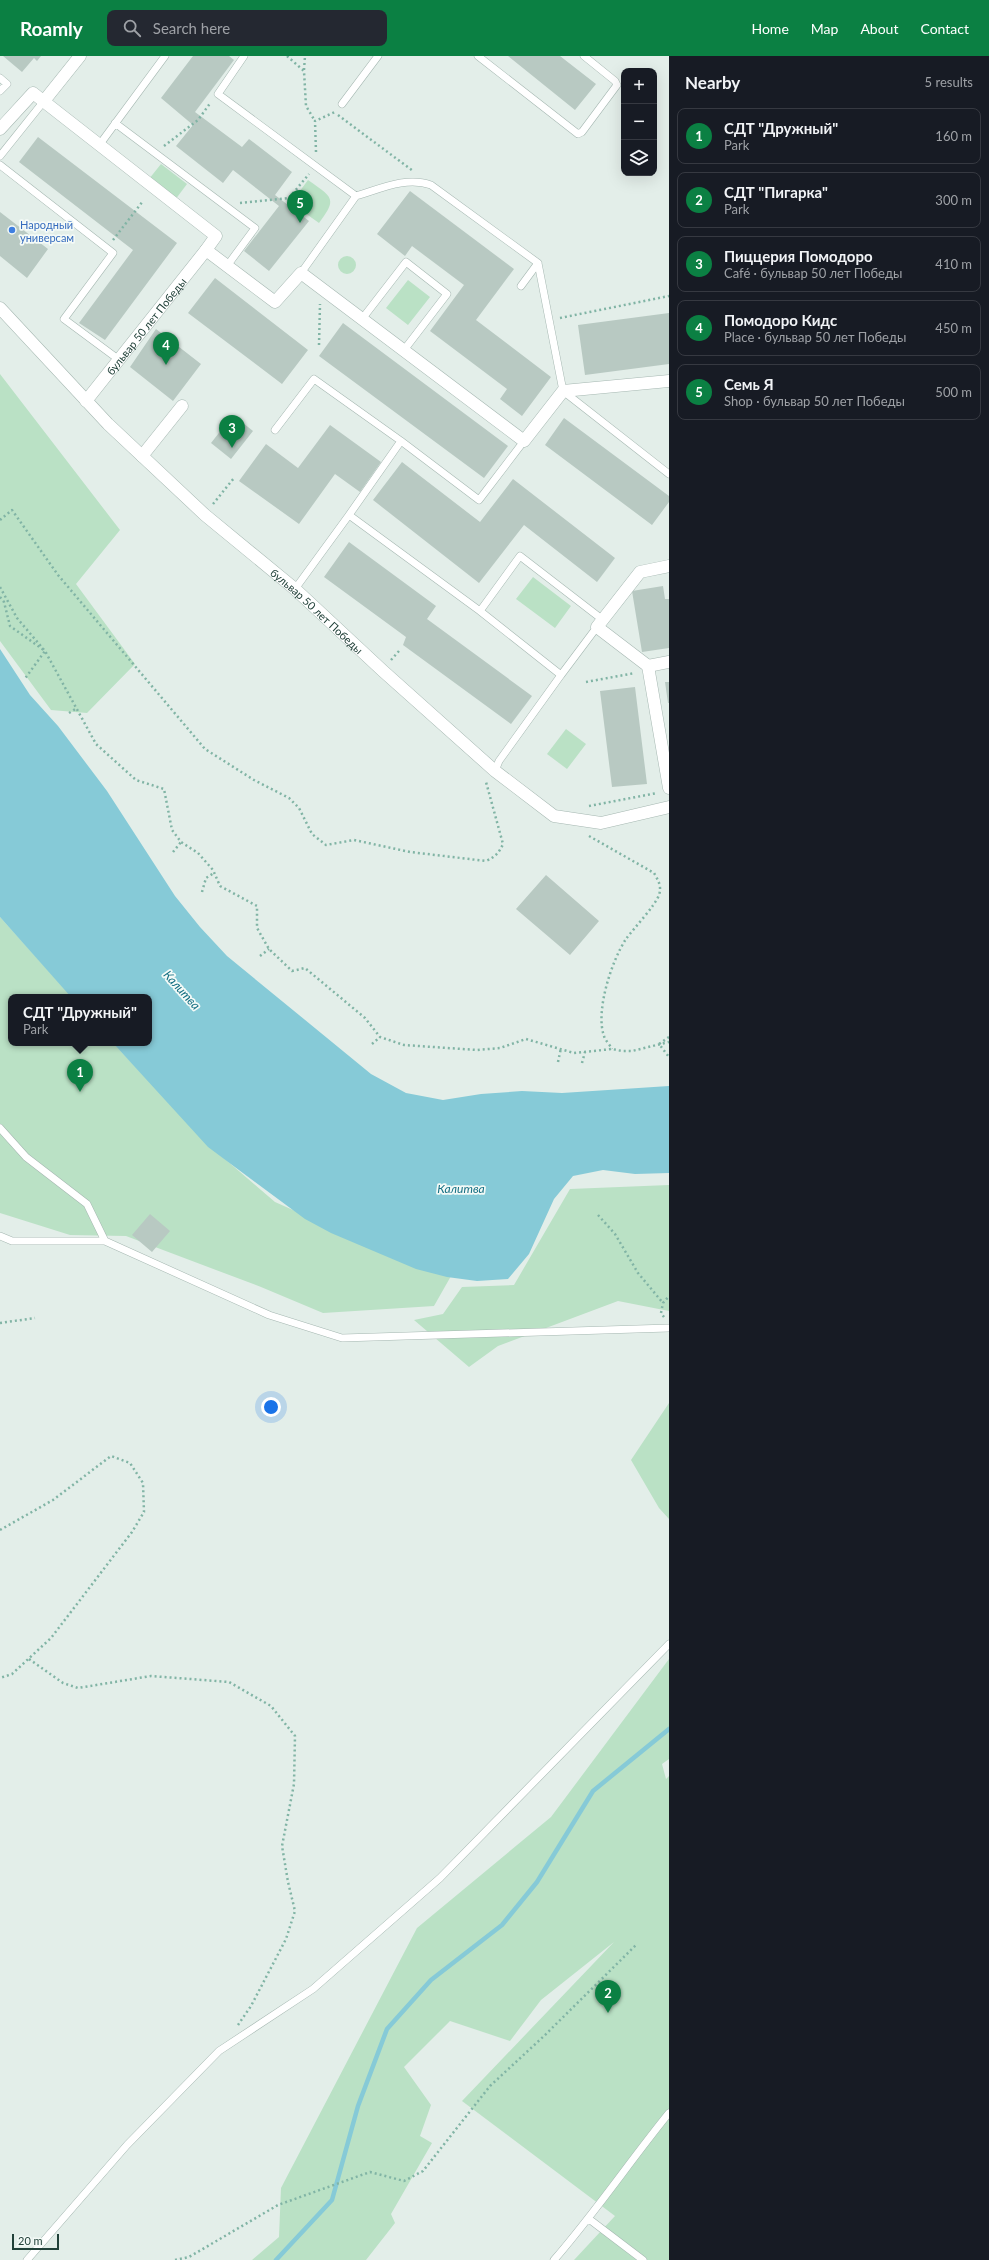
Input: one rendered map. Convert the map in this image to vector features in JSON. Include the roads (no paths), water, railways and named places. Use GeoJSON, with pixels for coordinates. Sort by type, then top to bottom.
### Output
{"type":"FeatureCollection","features":[{"type":"Feature","properties":{"kind":"street"},"geometry":{"type":"LineString","coordinates":[[44,101],[80,56]]}},
{"type":"Feature","properties":{"kind":"street"},"geometry":{"type":"LineString","coordinates":[[0,129],[32,93],[100,144]]}},
{"type":"Feature","properties":{"kind":"street","name":"бульвар 50 лет Победы"},"geometry":{"type":"LineString","coordinates":[[86,401],[216,236],[100,144]]}},
{"type":"Feature","properties":{"kind":"street"},"geometry":{"type":"LineString","coordinates":[[206,250],[275,302],[301,273],[524,441],[563,391],[669,381]]}},
{"type":"Feature","properties":{"kind":"street","name":"бульвар 50 лет Победы"},"geometry":{"type":"LineString","coordinates":[[0,308],[86,401],[204,515],[295,589],[383,671],[495,771],[554,816],[601,823],[669,807]]}},
{"type":"Feature","properties":{"kind":"street"},"geometry":{"type":"LineString","coordinates":[[142,456],[182,406]]}},
{"type":"Feature","properties":{"kind":"street"},"geometry":{"type":"LineString","coordinates":[[664,790],[648,668],[600,624],[640,572],[669,566]]}},
{"type":"Feature","properties":{"kind":"street"},"geometry":{"type":"LineString","coordinates":[[648,668],[669,662]]}},
{"type":"Feature","properties":{"kind":"lane"},"geometry":{"type":"LineString","coordinates":[[100,144],[165,56]]}},
{"type":"Feature","properties":{"kind":"lane"},"geometry":{"type":"LineString","coordinates":[[244,56],[218,94],[356,196]]}},
{"type":"Feature","properties":{"kind":"lane"},"geometry":{"type":"LineString","coordinates":[[342,104],[378,56]]}},
{"type":"Feature","properties":{"kind":"lane"},"geometry":{"type":"LineString","coordinates":[[478,56],[578,134],[582,132],[617,85],[615,81],[584,56]]}},
{"type":"Feature","properties":{"kind":"lane"},"geometry":{"type":"LineString","coordinates":[[0,78],[7,84],[0,91]]}},
{"type":"Feature","properties":{"kind":"lane"},"geometry":{"type":"LineString","coordinates":[[0,156],[44,101]]}},
{"type":"Feature","properties":{"kind":"lane"},"geometry":{"type":"LineString","coordinates":[[115,123],[255,228],[227,266]]}},
{"type":"Feature","properties":{"kind":"lane"},"geometry":{"type":"LineString","coordinates":[[0,165],[113,253],[64,319],[118,359]]}},
{"type":"Feature","properties":{"kind":"lane"},"geometry":{"type":"LineString","coordinates":[[301,273],[356,196],[404,182],[414,181],[431,185],[538,263],[563,391],[669,474]]}},
{"type":"Feature","properties":{"kind":"lane"},"geometry":{"type":"LineString","coordinates":[[362,319],[406,262],[447,294],[404,350]]}},
{"type":"Feature","properties":{"kind":"lane"},"geometry":{"type":"LineString","coordinates":[[521,286],[538,263]]}},
{"type":"Feature","properties":{"kind":"lane"},"geometry":{"type":"LineString","coordinates":[[275,430],[314,379],[402,441],[479,500],[524,441]]}},
{"type":"Feature","properties":{"kind":"lane"},"geometry":{"type":"LineString","coordinates":[[295,589],[402,441]]}},
{"type":"Feature","properties":{"kind":"lane"},"geometry":{"type":"LineString","coordinates":[[349,515],[480,611],[561,675]]}},
{"type":"Feature","properties":{"kind":"lane"},"geometry":{"type":"LineString","coordinates":[[480,611],[520,556],[600,624],[499,761],[495,771]]}},
{"type":"Feature","properties":{"kind":"lane"},"geometry":{"type":"LineString","coordinates":[[0,1128],[26,1157],[87,1204],[105,1241]]}},
{"type":"Feature","properties":{"kind":"lane"},"geometry":{"type":"LineString","coordinates":[[0,1236],[12,1241],[105,1241],[269,1315],[342,1338],[669,1328]]}},
{"type":"Feature","properties":{"kind":"lane"},"geometry":{"type":"LineString","coordinates":[[27,2260],[127,2145],[219,2051],[313,1989],[440,1878],[669,1644]]}},
{"type":"Feature","properties":{"kind":"lane"},"geometry":{"type":"LineString","coordinates":[[554,2260],[590,2219],[637,2153],[669,2113]]}},
{"type":"Feature","properties":{"kind":"lane"},"geometry":{"type":"LineString","coordinates":[[590,2219],[643,2260]]}},
{"type":"Feature","properties":{"kind":"water","name":"Калитва"},"geometry":{"type":"Polygon","coordinates":[[[0,649],[30,695],[58,726],[107,791],[175,896],[200,927],[227,956],[371,1074],[406,1093],[443,1100],[481,1094],[522,1091],[562,1093],[669,1086],[669,1173],[635,1174],[603,1170],[573,1176],[554,1199],[529,1254],[508,1279],[477,1281],[447,1277],[416,1269],[331,1233],[305,1219],[208,1147],[116,1046],[152,1046],[152,994],[68,994],[0,917],[0,649]]]}},
{"type":"Feature","properties":{"kind":"waterway"},"geometry":{"type":"LineString","coordinates":[[276,2260],[332,2200],[358,2106],[387,2029],[431,1980],[502,1925],[537,1882],[593,1791],[669,1729]]}},
{"type":"Feature","properties":{"kind":"place","name":"Семь Я"},"geometry":{"type":"Point","coordinates":[300,223]}},
{"type":"Feature","properties":{"kind":"place","name":"Народный универсам"},"geometry":{"type":"Point","coordinates":[12,230]}},
{"type":"Feature","properties":{"kind":"place","name":"Помодоро Кидс"},"geometry":{"type":"Point","coordinates":[166,365]}},
{"type":"Feature","properties":{"kind":"place","name":"Пиццерия Помодоро"},"geometry":{"type":"Point","coordinates":[232,448]}},
{"type":"Feature","properties":{"kind":"place","name":"СДТ \"Дружный\""},"geometry":{"type":"Point","coordinates":[80,1092]}},
{"type":"Feature","properties":{"kind":"place","name":"СДТ \"Пигарка\""},"geometry":{"type":"Point","coordinates":[608,2013]}}]}
